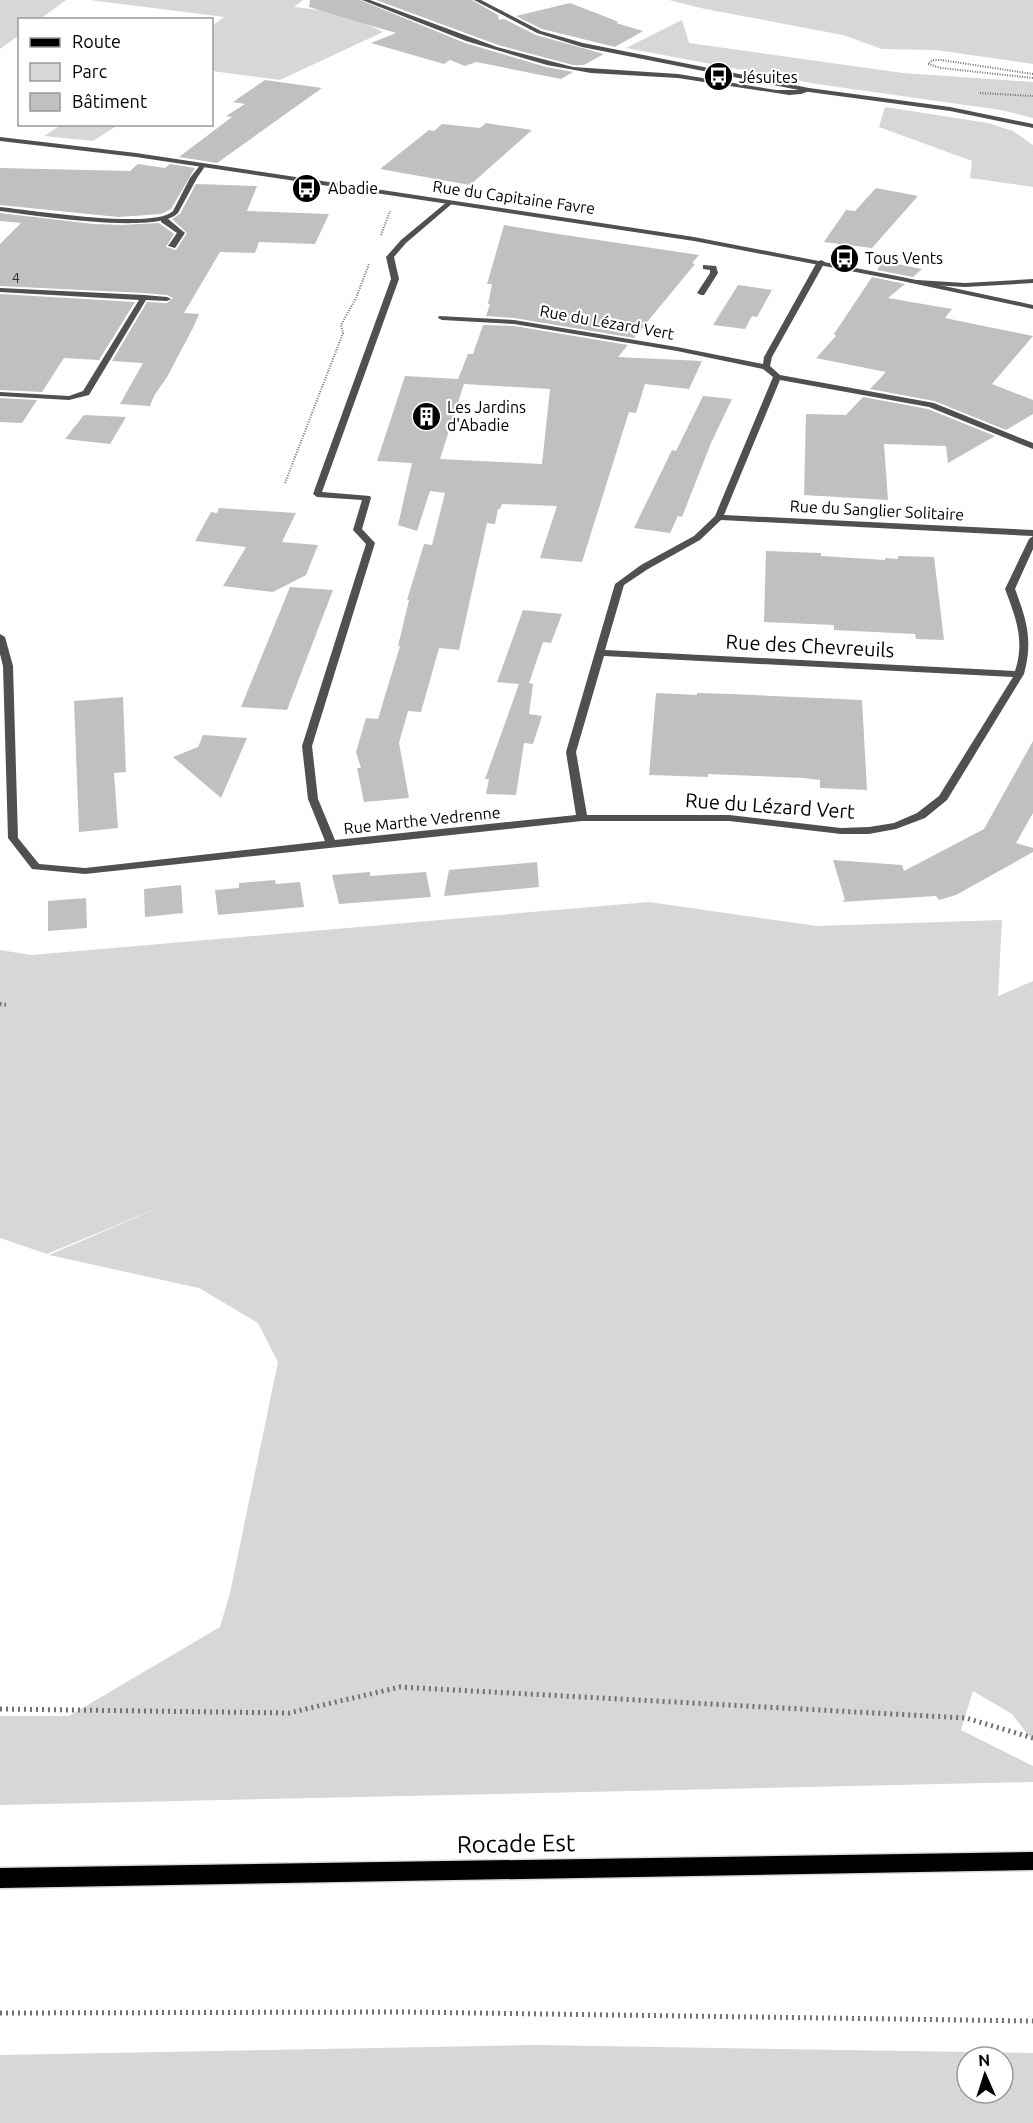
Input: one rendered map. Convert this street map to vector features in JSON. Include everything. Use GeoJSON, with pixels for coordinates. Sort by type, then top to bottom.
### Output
{"type":"FeatureCollection","features":[{"type":"Feature","properties":{"kind":"main road","name":"Rocade Est"},"geometry":{"type":"LineString","coordinates":[[0,1878],[1033,1862]]}},
{"type":"Feature","properties":{"kind":"street"},"geometry":{"type":"LineString","coordinates":[[365,0],[412,19],[531,60],[573,69],[607,74],[646,73],[792,93],[809,90]]}},
{"type":"Feature","properties":{"kind":"street"},"geometry":{"type":"LineString","coordinates":[[477,0],[520,24],[557,38],[683,67],[809,90],[960,111],[1033,126]]}},
{"type":"Feature","properties":{"kind":"street","name":"Rue du Capitaine Favre"},"geometry":{"type":"LineString","coordinates":[[0,139],[203,165],[683,237],[821,262],[1033,307]]}},
{"type":"Feature","properties":{"kind":"street"},"geometry":{"type":"LineString","coordinates":[[0,209],[129,221],[164,220],[173,215],[192,176],[203,165]]}},
{"type":"Feature","properties":{"kind":"street","name":"Rue Marthe Vedrenne"},"geometry":{"type":"LineString","coordinates":[[450,202],[436,216],[400,242],[390,257],[395,279],[318,494],[367,498],[357,530],[371,543],[307,746],[313,799],[331,844],[582,818]]}},
{"type":"Feature","properties":{"kind":"street"},"geometry":{"type":"LineString","coordinates":[[164,220],[181,233],[172,246]]}},
{"type":"Feature","properties":{"kind":"street"},"geometry":{"type":"LineString","coordinates":[[821,262],[768,357],[766,367],[777,377],[931,405],[1033,446]]}},
{"type":"Feature","properties":{"kind":"street"},"geometry":{"type":"LineString","coordinates":[[701,293],[714,273],[712,268],[706,267]]}},
{"type":"Feature","properties":{"kind":"street"},"geometry":{"type":"LineString","coordinates":[[917,282],[984,284],[1033,281]]}},
{"type":"Feature","properties":{"kind":"street"},"geometry":{"type":"LineString","coordinates":[[0,290],[167,299]]}},
{"type":"Feature","properties":{"kind":"street"},"geometry":{"type":"LineString","coordinates":[[0,394],[69,399],[86,393],[144,297]]}},
{"type":"Feature","properties":{"kind":"street","name":"Rue du Lézard Vert"},"geometry":{"type":"LineString","coordinates":[[442,318],[514,322],[677,349],[766,367]]}},
{"type":"Feature","properties":{"kind":"street"},"geometry":{"type":"LineString","coordinates":[[582,818],[571,752],[620,584],[635,570],[693,543],[709,531],[719,517],[777,377]]}},
{"type":"Feature","properties":{"kind":"street","name":"Rue du Sanglier Solitaire"},"geometry":{"type":"LineString","coordinates":[[719,517],[1033,533]]}},
{"type":"Feature","properties":{"kind":"street","name":"Rue du Lézard Vert"},"geometry":{"type":"LineString","coordinates":[[582,818],[730,818],[837,831],[879,830],[904,825],[929,813],[943,798],[1025,661],[1029,640],[1010,589],[1033,539]]}},
{"type":"Feature","properties":{"kind":"street"},"geometry":{"type":"LineString","coordinates":[[0,637],[8,666],[13,838],[36,867],[85,871],[331,844]]}},
{"type":"Feature","properties":{"kind":"street","name":"Rue des Chevreuils"},"geometry":{"type":"LineString","coordinates":[[600,653],[1019,674]]}},
{"type":"Feature","properties":{"kind":"path"},"geometry":{"type":"LineString","coordinates":[[933,60],[941,60],[1033,76],[941,68],[928,64],[933,60]]}},
{"type":"Feature","properties":{"kind":"path"},"geometry":{"type":"LineString","coordinates":[[381,235],[397,194]]}},
{"type":"Feature","properties":{"kind":"path"},"geometry":{"type":"LineString","coordinates":[[285,483],[343,333],[342,325],[373,256]]}},
{"type":"Feature","properties":{"kind":"path"},"geometry":{"type":"LineString","coordinates":[[0,1004],[7,1005]]}},
{"type":"Feature","properties":{"kind":"path"},"geometry":{"type":"LineString","coordinates":[[0,1709],[289,1713],[400,1687],[966,1718],[1033,1738]]}},
{"type":"Feature","properties":{"kind":"path"},"geometry":{"type":"LineString","coordinates":[[0,2013],[405,2012],[1033,2021]]}},
{"type":"Feature","properties":{"kind":"green space"},"geometry":{"type":"Polygon","coordinates":[[[0,0],[66,0],[41,18],[18,18],[18,36],[0,49],[0,0]]]}},
{"type":"Feature","properties":{"kind":"green space"},"geometry":{"type":"Polygon","coordinates":[[[90,0],[303,0],[294,7],[345,13],[383,32],[280,80],[213,71],[213,25],[224,17],[90,0]]]}},
{"type":"Feature","properties":{"kind":"green space"},"geometry":{"type":"Polygon","coordinates":[[[669,0],[1033,0],[1033,64],[936,50],[882,49],[843,35],[669,0]]]}},
{"type":"Feature","properties":{"kind":"green space"},"geometry":{"type":"Polygon","coordinates":[[[682,20],[689,43],[903,73],[1033,82],[1033,118],[1001,110],[817,84],[626,48],[682,20]]]}},
{"type":"Feature","properties":{"kind":"green space"},"geometry":{"type":"Polygon","coordinates":[[[885,107],[988,123],[1013,131],[1033,145],[1033,187],[970,178],[972,161],[879,127],[885,107]]]}},
{"type":"Feature","properties":{"kind":"green space"},"geometry":{"type":"Polygon","coordinates":[[[59,126],[116,126],[93,141],[44,136],[59,126]]]}},
{"type":"Feature","properties":{"kind":"green space"},"geometry":{"type":"Polygon","coordinates":[[[649,902],[817,926],[1002,920],[998,996],[1033,981],[1033,1741],[1012,1714],[973,1691],[961,1730],[1033,1766],[1033,1782],[0,1805],[0,1716],[69,1716],[220,1627],[230,1593],[278,1362],[258,1323],[199,1288],[49,1255],[165,1205],[47,1254],[0,1238],[0,950],[31,955],[649,902]]]}},
{"type":"Feature","properties":{"kind":"green space"},"geometry":{"type":"Polygon","coordinates":[[[535,2045],[955,2052],[955,2105],[1015,2105],[1015,2053],[1033,2053],[1033,2123],[0,2123],[0,2055],[535,2045]]]}},
{"type":"Feature","properties":{"kind":"building"},"geometry":{"type":"Polygon","coordinates":[[[310,0],[360,0],[465,43],[546,67],[573,72],[561,79],[476,62],[465,66],[450,60],[444,64],[371,43],[396,33],[309,7],[310,0]]]}},
{"type":"Feature","properties":{"kind":"building"},"geometry":{"type":"Polygon","coordinates":[[[376,0],[472,0],[498,15],[499,20],[504,19],[536,35],[604,54],[584,65],[573,65],[498,45],[376,0]]]}},
{"type":"Feature","properties":{"kind":"building"},"geometry":{"type":"Polygon","coordinates":[[[570,3],[619,22],[616,23],[643,31],[615,47],[542,29],[516,16],[570,3]]]}},
{"type":"Feature","properties":{"kind":"building"},"geometry":{"type":"Polygon","coordinates":[[[265,80],[322,88],[217,163],[179,157],[232,117],[226,116],[245,104],[233,102],[265,80]]]}},
{"type":"Feature","properties":{"kind":"building"},"geometry":{"type":"Polygon","coordinates":[[[486,123],[532,130],[470,185],[380,169],[429,130],[434,131],[442,124],[480,128],[486,123]]]}},
{"type":"Feature","properties":{"kind":"building"},"geometry":{"type":"Polygon","coordinates":[[[138,164],[165,168],[170,164],[195,168],[171,209],[161,214],[118,217],[0,205],[0,168],[130,171],[138,164]]]}},
{"type":"Feature","properties":{"kind":"building"},"geometry":{"type":"Polygon","coordinates":[[[196,184],[257,186],[247,211],[329,214],[315,244],[259,242],[255,253],[220,252],[184,313],[199,314],[150,406],[120,404],[143,363],[112,361],[147,302],[167,303],[173,298],[167,295],[144,293],[0,286],[0,244],[21,223],[0,221],[0,213],[93,224],[159,223],[174,234],[166,247],[176,250],[187,233],[172,219],[180,214],[196,184]]]}},
{"type":"Feature","properties":{"kind":"building"},"geometry":{"type":"Polygon","coordinates":[[[876,188],[918,196],[872,248],[824,242],[846,210],[855,211],[876,188]]]}},
{"type":"Feature","properties":{"kind":"building"},"geometry":{"type":"Polygon","coordinates":[[[504,225],[699,255],[692,263],[695,264],[634,338],[514,318],[486,316],[492,284],[487,284],[504,225]]]}},
{"type":"Feature","properties":{"kind":"building"},"geometry":{"type":"Polygon","coordinates":[[[883,261],[922,269],[913,277],[877,270],[883,261]]]}},
{"type":"Feature","properties":{"kind":"building"},"geometry":{"type":"Polygon","coordinates":[[[872,277],[905,284],[888,298],[952,309],[945,318],[1033,336],[992,384],[1033,400],[1033,414],[1006,430],[934,401],[870,389],[886,372],[816,358],[836,336],[834,334],[872,277]]]}},
{"type":"Feature","properties":{"kind":"building"},"geometry":{"type":"Polygon","coordinates":[[[738,285],[772,290],[757,317],[752,316],[745,329],[713,325],[738,285]]]}},
{"type":"Feature","properties":{"kind":"building"},"geometry":{"type":"Polygon","coordinates":[[[0,294],[135,302],[99,360],[64,358],[42,392],[0,390],[0,294]]]}},
{"type":"Feature","properties":{"kind":"building"},"geometry":{"type":"Polygon","coordinates":[[[483,325],[514,326],[628,345],[618,357],[702,361],[689,389],[645,384],[636,413],[629,412],[582,562],[540,558],[557,506],[502,504],[498,509],[495,524],[487,523],[459,650],[439,648],[421,712],[408,711],[399,743],[409,798],[364,802],[357,768],[361,768],[356,752],[366,718],[378,719],[400,646],[398,646],[409,600],[407,600],[424,544],[432,545],[445,493],[430,491],[417,531],[398,525],[412,463],[377,461],[405,376],[458,379],[468,354],[473,354],[483,325]],[[464,384],[440,459],[542,464],[550,389],[464,384]]]}},
{"type":"Feature","properties":{"kind":"building"},"geometry":{"type":"Polygon","coordinates":[[[703,396],[732,399],[711,443],[682,517],[678,516],[670,533],[634,528],[672,450],[676,451],[703,396]]]}},
{"type":"Feature","properties":{"kind":"building"},"geometry":{"type":"Polygon","coordinates":[[[863,397],[928,409],[995,436],[948,463],[946,446],[884,444],[888,500],[804,495],[806,414],[846,415],[863,397]]]}},
{"type":"Feature","properties":{"kind":"building"},"geometry":{"type":"Polygon","coordinates":[[[0,398],[37,400],[22,423],[0,422],[0,398]]]}},
{"type":"Feature","properties":{"kind":"building"},"geometry":{"type":"Polygon","coordinates":[[[84,415],[126,417],[110,444],[65,439],[84,415]]]}},
{"type":"Feature","properties":{"kind":"building"},"geometry":{"type":"Polygon","coordinates":[[[219,508],[296,513],[282,542],[318,545],[306,575],[273,592],[223,586],[246,547],[195,541],[211,512],[217,513],[219,508]]]}},
{"type":"Feature","properties":{"kind":"building"},"geometry":{"type":"Polygon","coordinates":[[[766,551],[821,553],[821,556],[885,560],[885,558],[898,559],[898,556],[934,557],[944,640],[916,639],[915,634],[834,630],[834,625],[764,622],[766,551]]]}},
{"type":"Feature","properties":{"kind":"building"},"geometry":{"type":"Polygon","coordinates":[[[290,587],[333,590],[287,710],[241,707],[290,587]]]}},
{"type":"Feature","properties":{"kind":"building"},"geometry":{"type":"Polygon","coordinates":[[[523,610],[562,614],[551,643],[543,642],[529,683],[533,684],[529,714],[542,716],[533,744],[524,743],[516,795],[486,794],[489,779],[485,779],[519,684],[497,682],[523,610]]]}},
{"type":"Feature","properties":{"kind":"building"},"geometry":{"type":"Polygon","coordinates":[[[656,693],[862,700],[867,790],[820,788],[820,780],[803,778],[708,774],[708,777],[649,775],[656,693]]]}},
{"type":"Feature","properties":{"kind":"building"},"geometry":{"type":"Polygon","coordinates":[[[123,697],[126,772],[114,773],[118,828],[79,832],[74,701],[123,697]]]}},
{"type":"Feature","properties":{"kind":"building"},"geometry":{"type":"Polygon","coordinates":[[[203,735],[247,738],[221,798],[173,757],[198,747],[203,735]]]}},
{"type":"Feature","properties":{"kind":"building"},"geometry":{"type":"Polygon","coordinates":[[[1033,741],[1033,813],[1016,843],[1033,848],[1033,852],[956,895],[939,900],[936,896],[841,902],[845,900],[833,860],[902,865],[904,871],[984,829],[1033,741]]]}},
{"type":"Feature","properties":{"kind":"building"},"geometry":{"type":"Polygon","coordinates":[[[537,862],[539,887],[444,896],[449,870],[537,862]]]}},
{"type":"Feature","properties":{"kind":"building"},"geometry":{"type":"Polygon","coordinates":[[[370,872],[370,876],[426,872],[431,897],[339,904],[332,875],[370,872]]]}},
{"type":"Feature","properties":{"kind":"building"},"geometry":{"type":"Polygon","coordinates":[[[275,880],[276,884],[300,882],[304,907],[218,915],[215,890],[239,888],[239,883],[275,880]]]}},
{"type":"Feature","properties":{"kind":"building"},"geometry":{"type":"Polygon","coordinates":[[[181,885],[183,913],[145,917],[144,889],[181,885]]]}},
{"type":"Feature","properties":{"kind":"building"},"geometry":{"type":"Polygon","coordinates":[[[86,898],[87,928],[48,931],[48,901],[86,898]]]}},
{"type":"Feature","properties":{"kind":"place","name":"Jésuites"},"geometry":{"type":"Point","coordinates":[718,77]}},
{"type":"Feature","properties":{"kind":"place","name":"Abadie"},"geometry":{"type":"Point","coordinates":[307,188]}},
{"type":"Feature","properties":{"kind":"place","name":"Tous Vents"},"geometry":{"type":"Point","coordinates":[844,258]}},
{"type":"Feature","properties":{"kind":"place","name":"Les Jardins d'Abadie"},"geometry":{"type":"Point","coordinates":[426,416]}}]}
